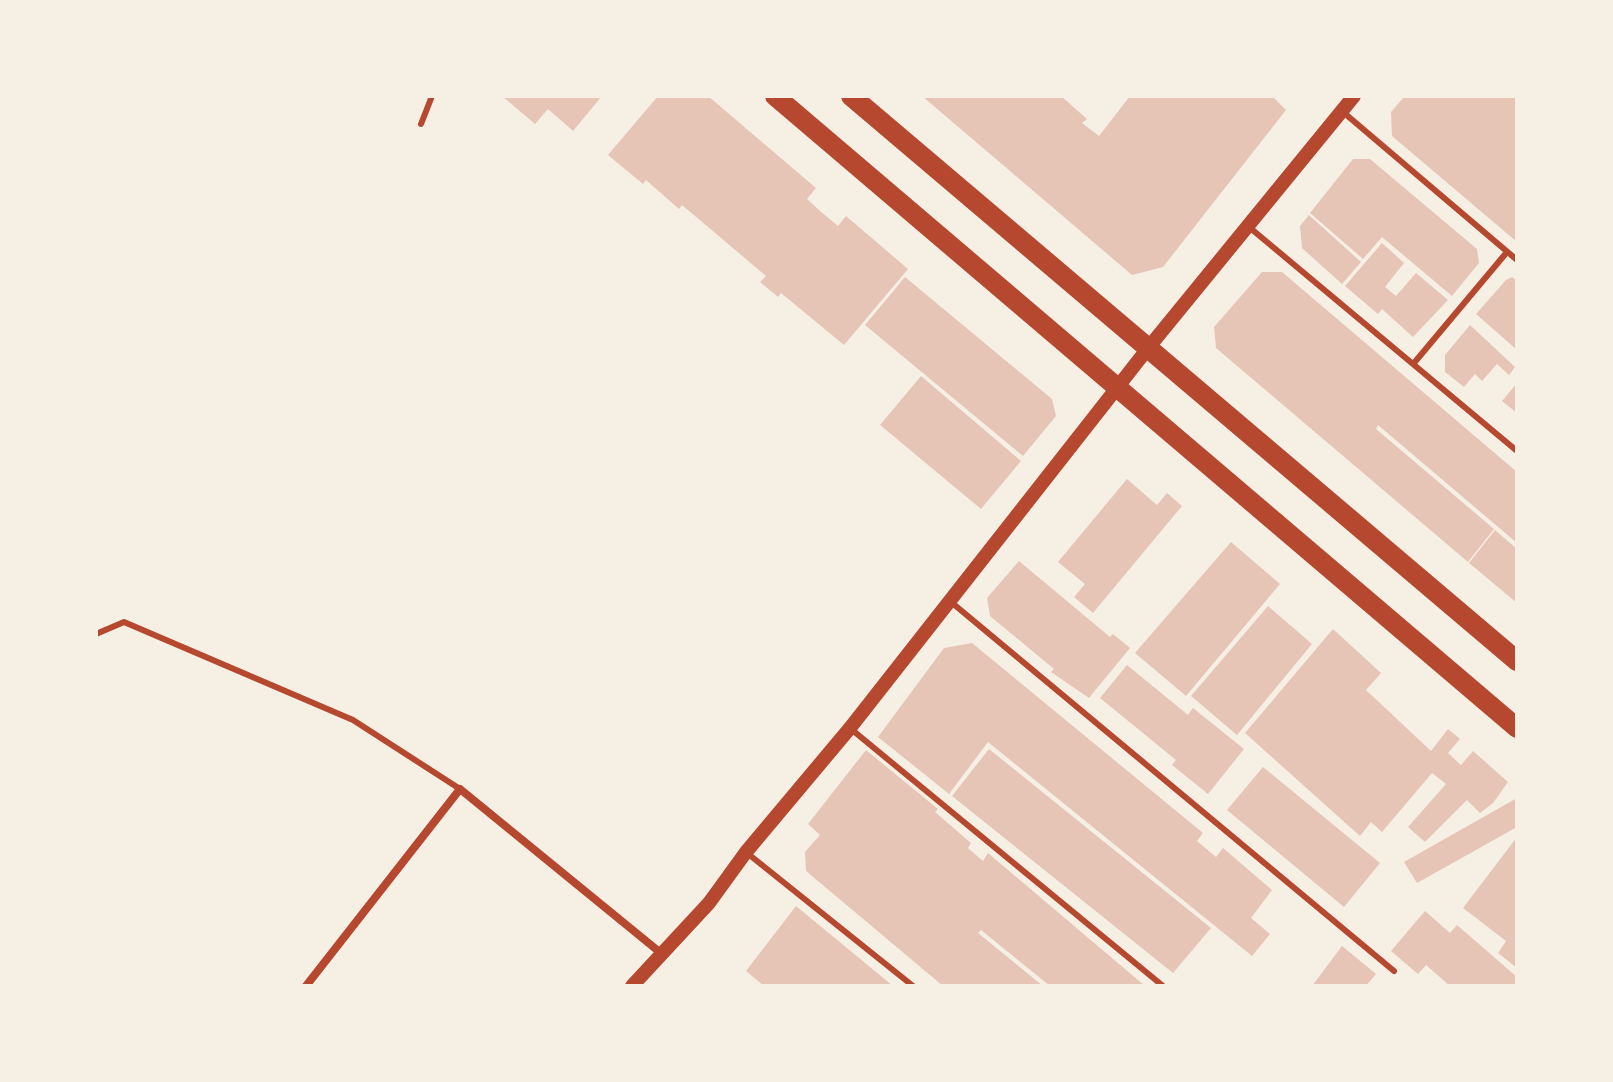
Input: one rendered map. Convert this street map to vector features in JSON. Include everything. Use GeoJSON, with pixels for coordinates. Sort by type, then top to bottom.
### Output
{"type":"FeatureCollection","features":[{"type":"Feature","properties":{"kind":"main road"},"geometry":{"type":"LineString","coordinates":[[775,96],[1517,728]]}},
{"type":"Feature","properties":{"kind":"main road"},"geometry":{"type":"LineString","coordinates":[[851,96],[1517,661]]}},
{"type":"Feature","properties":{"kind":"street"},"geometry":{"type":"LineString","coordinates":[[632,986],[709,903],[746,852],[850,728],[1346,101]]}},
{"type":"Feature","properties":{"kind":"street"},"geometry":{"type":"LineString","coordinates":[[306,986],[460,789],[662,954]]}},
{"type":"Feature","properties":{"kind":"lane"},"geometry":{"type":"LineString","coordinates":[[421,124],[432,96]]}},
{"type":"Feature","properties":{"kind":"lane"},"geometry":{"type":"LineString","coordinates":[[1346,101],[1517,260]]}},
{"type":"Feature","properties":{"kind":"lane"},"geometry":{"type":"LineString","coordinates":[[1249,227],[1517,451]]}},
{"type":"Feature","properties":{"kind":"lane"},"geometry":{"type":"LineString","coordinates":[[1414,363],[1507,252]]}},
{"type":"Feature","properties":{"kind":"lane"},"geometry":{"type":"LineString","coordinates":[[949,601],[1394,971]]}},
{"type":"Feature","properties":{"kind":"lane"},"geometry":{"type":"LineString","coordinates":[[96,634],[124,622],[139,628],[353,720],[460,789]]}},
{"type":"Feature","properties":{"kind":"lane"},"geometry":{"type":"LineString","coordinates":[[850,728],[1163,986]]}},
{"type":"Feature","properties":{"kind":"lane"},"geometry":{"type":"LineString","coordinates":[[746,852],[913,986]]}},
{"type":"Feature","properties":{"kind":"building"},"geometry":{"type":"Polygon","coordinates":[[[502,96],[602,96],[573,131],[548,109],[535,124],[502,96]]]}},
{"type":"Feature","properties":{"kind":"building"},"geometry":{"type":"Polygon","coordinates":[[[658,96],[708,96],[816,188],[807,199],[820,211],[838,226],[846,216],[908,269],[844,345],[781,293],[778,297],[760,282],[766,276],[682,205],[679,209],[646,180],[643,184],[608,155],[658,96]]]}},
{"type":"Feature","properties":{"kind":"building"},"geometry":{"type":"Polygon","coordinates":[[[922,96],[1061,96],[1087,119],[1082,123],[1099,136],[1130,96],[1272,96],[1286,110],[1163,267],[1132,275],[922,96]]]}},
{"type":"Feature","properties":{"kind":"building"},"geometry":{"type":"Polygon","coordinates":[[[1405,96],[1517,96],[1517,242],[1392,136],[1391,112],[1405,96]]]}},
{"type":"Feature","properties":{"kind":"building"},"geometry":{"type":"Polygon","coordinates":[[[1353,159],[1370,159],[1477,249],[1479,263],[1452,296],[1382,237],[1363,259],[1310,213],[1353,159]]]}},
{"type":"Feature","properties":{"kind":"building"},"geometry":{"type":"Polygon","coordinates":[[[1309,215],[1361,262],[1342,284],[1302,248],[1300,226],[1309,215]]]}},
{"type":"Feature","properties":{"kind":"building"},"geometry":{"type":"Polygon","coordinates":[[[1382,243],[1404,263],[1385,287],[1396,296],[1416,273],[1448,300],[1413,337],[1382,309],[1378,314],[1345,286],[1382,243]]]}},
{"type":"Feature","properties":{"kind":"building"},"geometry":{"type":"Polygon","coordinates":[[[1262,272],[1282,272],[1517,472],[1517,543],[1378,425],[1376,429],[1494,529],[1468,562],[1216,348],[1214,327],[1262,272]]]}},
{"type":"Feature","properties":{"kind":"building"},"geometry":{"type":"Polygon","coordinates":[[[905,277],[1052,399],[1056,416],[1023,456],[865,325],[905,277]]]}},
{"type":"Feature","properties":{"kind":"building"},"geometry":{"type":"Polygon","coordinates":[[[1512,277],[1517,281],[1517,350],[1476,314],[1512,277]]]}},
{"type":"Feature","properties":{"kind":"building"},"geometry":{"type":"Polygon","coordinates":[[[1470,325],[1515,367],[1509,375],[1497,364],[1482,381],[1475,374],[1464,387],[1445,372],[1445,355],[1470,325]]]}},
{"type":"Feature","properties":{"kind":"building"},"geometry":{"type":"Polygon","coordinates":[[[921,376],[1021,461],[981,509],[880,425],[921,376]]]}},
{"type":"Feature","properties":{"kind":"building"},"geometry":{"type":"Polygon","coordinates":[[[1517,383],[1517,413],[1502,401],[1517,383]]]}},
{"type":"Feature","properties":{"kind":"building"},"geometry":{"type":"Polygon","coordinates":[[[1127,479],[1157,505],[1167,493],[1182,506],[1093,613],[1074,597],[1085,584],[1058,562],[1127,479]]]}},
{"type":"Feature","properties":{"kind":"building"},"geometry":{"type":"Polygon","coordinates":[[[1495,530],[1517,549],[1517,603],[1469,563],[1495,530]]]}},
{"type":"Feature","properties":{"kind":"building"},"geometry":{"type":"Polygon","coordinates":[[[1231,542],[1280,584],[1186,696],[1135,653],[1231,542]]]}},
{"type":"Feature","properties":{"kind":"building"},"geometry":{"type":"Polygon","coordinates":[[[1019,561],[1110,637],[1113,634],[1130,648],[1089,698],[1051,672],[1054,669],[990,616],[987,598],[1019,561]]]}},
{"type":"Feature","properties":{"kind":"building"},"geometry":{"type":"Polygon","coordinates":[[[1268,606],[1312,644],[1237,735],[1191,696],[1268,606]]]}},
{"type":"Feature","properties":{"kind":"building"},"geometry":{"type":"Polygon","coordinates":[[[1333,629],[1381,673],[1366,690],[1431,751],[1448,729],[1460,739],[1448,753],[1461,765],[1473,751],[1508,782],[1493,803],[1480,813],[1467,800],[1425,842],[1408,827],[1446,784],[1432,773],[1382,832],[1371,822],[1360,836],[1245,733],[1333,629]]]}},
{"type":"Feature","properties":{"kind":"building"},"geometry":{"type":"Polygon","coordinates":[[[972,643],[1203,833],[1197,841],[1216,857],[1223,848],[1272,890],[1251,918],[1270,934],[1252,956],[988,742],[949,794],[878,737],[944,648],[972,643]]]}},
{"type":"Feature","properties":{"kind":"building"},"geometry":{"type":"Polygon","coordinates":[[[1127,665],[1188,715],[1193,708],[1244,749],[1208,794],[1172,765],[1176,760],[1100,698],[1127,665]]]}},
{"type":"Feature","properties":{"kind":"building"},"geometry":{"type":"Polygon","coordinates":[[[989,749],[1211,928],[1173,973],[952,796],[989,749]]]}},
{"type":"Feature","properties":{"kind":"building"},"geometry":{"type":"Polygon","coordinates":[[[866,750],[938,809],[935,812],[971,843],[968,848],[983,861],[988,853],[1145,986],[1050,986],[981,930],[978,933],[1043,986],[943,986],[806,871],[805,852],[820,835],[808,824],[866,750]]]}},
{"type":"Feature","properties":{"kind":"building"},"geometry":{"type":"Polygon","coordinates":[[[1263,767],[1380,863],[1344,907],[1227,810],[1263,767]]]}},
{"type":"Feature","properties":{"kind":"building"},"geometry":{"type":"Polygon","coordinates":[[[1517,798],[1517,827],[1417,883],[1404,862],[1517,798]]]}},
{"type":"Feature","properties":{"kind":"building"},"geometry":{"type":"Polygon","coordinates":[[[1517,837],[1517,968],[1498,953],[1506,941],[1463,908],[1517,837]]]}},
{"type":"Feature","properties":{"kind":"building"},"geometry":{"type":"Polygon","coordinates":[[[796,906],[893,986],[764,986],[746,971],[796,906]]]}},
{"type":"Feature","properties":{"kind":"building"},"geometry":{"type":"Polygon","coordinates":[[[1425,911],[1450,933],[1457,925],[1517,977],[1517,986],[1450,986],[1426,965],[1418,974],[1391,951],[1425,911]]]}},
{"type":"Feature","properties":{"kind":"building"},"geometry":{"type":"Polygon","coordinates":[[[1342,946],[1376,974],[1366,986],[1312,986],[1342,946]]]}}]}
